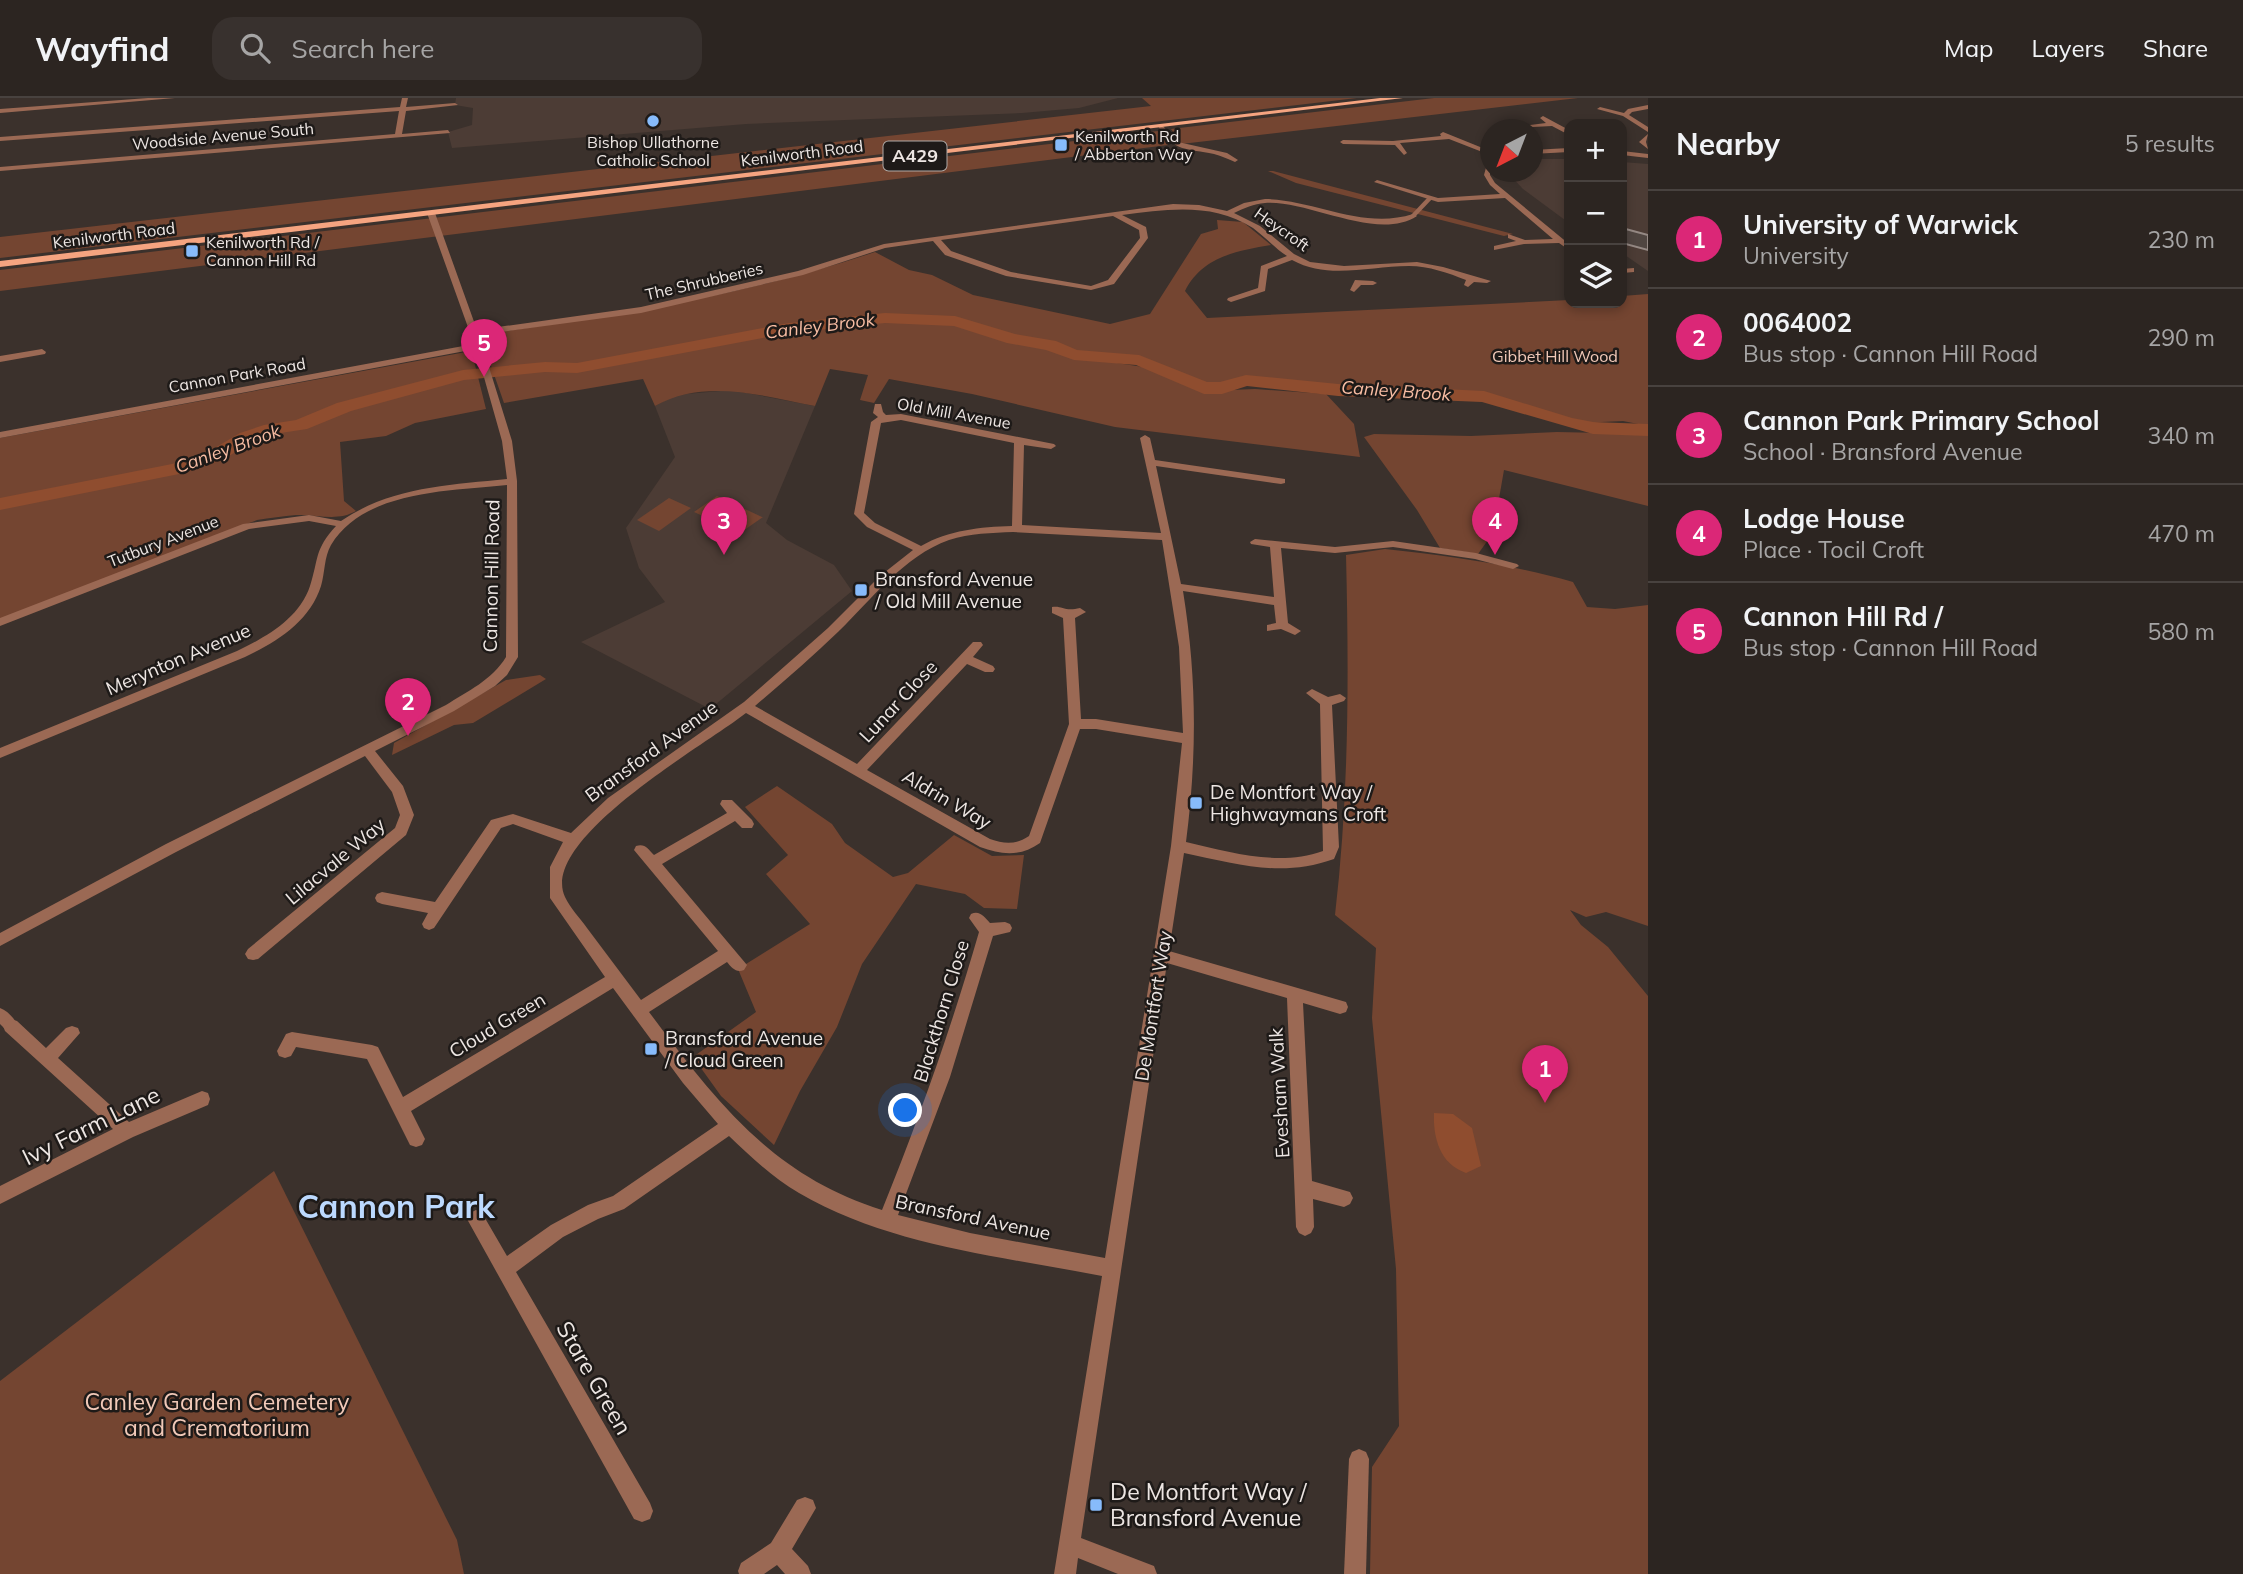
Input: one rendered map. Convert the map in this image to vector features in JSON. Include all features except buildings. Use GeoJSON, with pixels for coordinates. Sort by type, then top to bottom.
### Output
{"type":"FeatureCollection","features":[{"type":"Feature","properties":{"kind":"main road","name":"Kenilworth Road"},"geometry":{"type":"LineString","coordinates":[[0,264],[1392,98]]}},
{"type":"Feature","properties":{"kind":"street"},"geometry":{"type":"LineString","coordinates":[[0,111],[172,98]]}},
{"type":"Feature","properties":{"kind":"street"},"geometry":{"type":"LineString","coordinates":[[398,136],[405,98]]}},
{"type":"Feature","properties":{"kind":"street"},"geometry":{"type":"LineString","coordinates":[[0,139],[455,105]]}},
{"type":"Feature","properties":{"kind":"street"},"geometry":{"type":"LineString","coordinates":[[1625,116],[1630,110],[1648,107]]}},
{"type":"Feature","properties":{"kind":"street"},"geometry":{"type":"LineString","coordinates":[[1601,109],[1625,116],[1648,130]]}},
{"type":"Feature","properties":{"kind":"street"},"geometry":{"type":"LineString","coordinates":[[1541,117],[1564,131]]}},
{"type":"Feature","properties":{"kind":"street"},"geometry":{"type":"LineString","coordinates":[[1543,124],[1550,124]]}},
{"type":"Feature","properties":{"kind":"street"},"geometry":{"type":"LineString","coordinates":[[1161,127],[1168,141],[1176,147],[1206,149],[1231,160],[1246,161]]}},
{"type":"Feature","properties":{"kind":"street","name":"Woodside Avenue South"},"geometry":{"type":"LineString","coordinates":[[0,169],[448,132]]}},
{"type":"Feature","properties":{"kind":"street"},"geometry":{"type":"LineString","coordinates":[[1332,142],[1395,143],[1403,139],[1446,135],[1480,149]]}},
{"type":"Feature","properties":{"kind":"street"},"geometry":{"type":"LineString","coordinates":[[1648,136],[1642,142],[1648,147]]}},
{"type":"Feature","properties":{"kind":"street"},"geometry":{"type":"LineString","coordinates":[[1395,143],[1411,158]]}},
{"type":"Feature","properties":{"kind":"street"},"geometry":{"type":"LineString","coordinates":[[1543,151],[1564,150]]}},
{"type":"Feature","properties":{"kind":"street"},"geometry":{"type":"LineString","coordinates":[[1392,154],[1404,153]]}},
{"type":"Feature","properties":{"kind":"street"},"geometry":{"type":"LineString","coordinates":[[1627,154],[1648,156]]}},
{"type":"Feature","properties":{"kind":"street"},"geometry":{"type":"LineString","coordinates":[[1386,179],[1373,182],[1430,198],[1453,200],[1472,196],[1505,196]]}},
{"type":"Feature","properties":{"kind":"street"},"geometry":{"type":"LineString","coordinates":[[1491,182],[1564,245]]}},
{"type":"Feature","properties":{"kind":"street"},"geometry":{"type":"LineString","coordinates":[[1228,213],[1248,202],[1273,199],[1356,223],[1404,220],[1413,216],[1430,198]]}},
{"type":"Feature","properties":{"kind":"street","name":"Heycroft"},"geometry":{"type":"LineString","coordinates":[[1116,215],[1173,206],[1228,213],[1251,223],[1292,257],[1314,266],[1348,269],[1413,264],[1441,268],[1469,282],[1487,281]]}},
{"type":"Feature","properties":{"kind":"street","name":"Cannon Hill Road"},"geometry":{"type":"LineString","coordinates":[[0,940],[171,848],[476,694],[498,678],[508,666],[514,637],[512,481],[507,441],[479,346],[431,213]]}},
{"type":"Feature","properties":{"kind":"street"},"geometry":{"type":"LineString","coordinates":[[935,239],[948,253],[1009,274],[1091,288],[1111,282],[1144,237],[1143,229],[1116,215]]}},
{"type":"Feature","properties":{"kind":"street","name":"The Shrubberies"},"geometry":{"type":"LineString","coordinates":[[474,333],[641,310],[800,273],[884,246],[1116,215]]}},
{"type":"Feature","properties":{"kind":"street"},"geometry":{"type":"LineString","coordinates":[[1404,220],[1416,225]]}},
{"type":"Feature","properties":{"kind":"street"},"geometry":{"type":"LineString","coordinates":[[1511,236],[1524,242]]}},
{"type":"Feature","properties":{"kind":"street"},"geometry":{"type":"LineString","coordinates":[[1497,248],[1524,242],[1558,241]]}},
{"type":"Feature","properties":{"kind":"street"},"geometry":{"type":"LineString","coordinates":[[1232,297],[1262,289],[1264,268],[1292,257]]}},
{"type":"Feature","properties":{"kind":"street"},"geometry":{"type":"LineString","coordinates":[[1348,269],[1356,286],[1373,283]]}},
{"type":"Feature","properties":{"kind":"street","name":"Cannon Park Road"},"geometry":{"type":"LineString","coordinates":[[0,435],[479,346]]}},
{"type":"Feature","properties":{"kind":"street"},"geometry":{"type":"LineString","coordinates":[[0,359],[42,352]]}},
{"type":"Feature","properties":{"kind":"street","name":"Old Mill Avenue"},"geometry":{"type":"LineString","coordinates":[[878,406],[878,413],[884,418]]}},
{"type":"Feature","properties":{"kind":"street","name":"Old Mill Avenue"},"geometry":{"type":"LineString","coordinates":[[921,550],[870,525],[859,514],[876,422],[884,418],[901,417],[1051,446]]}},
{"type":"Feature","properties":{"kind":"street","name":"De Montfort Way"},"geometry":{"type":"LineString","coordinates":[[1065,1574],[1178,846],[1189,739],[1187,674],[1177,587],[1145,438]]}},
{"type":"Feature","properties":{"kind":"street","name":"Old Mill Avenue"},"geometry":{"type":"LineString","coordinates":[[1017,530],[1019,440]]}},
{"type":"Feature","properties":{"kind":"street"},"geometry":{"type":"LineString","coordinates":[[1151,462],[1285,481]]}},
{"type":"Feature","properties":{"kind":"street","name":"Merynton Avenue"},"geometry":{"type":"LineString","coordinates":[[0,753],[241,654],[268,639],[303,609],[316,586],[324,547],[342,524],[371,507],[401,497],[512,481]]}},
{"type":"Feature","properties":{"kind":"street","name":"Tutbury Avenue"},"geometry":{"type":"LineString","coordinates":[[0,622],[247,526],[309,517],[342,524]]}},
{"type":"Feature","properties":{"kind":"street","name":"Bransford Avenue"},"geometry":{"type":"LineString","coordinates":[[1112,1269],[887,1220],[830,1200],[766,1159],[729,1126],[556,898],[555,869],[574,840],[615,799],[746,707],[833,630],[885,578],[921,550],[941,539],[965,532],[1017,530],[1166,537]]}},
{"type":"Feature","properties":{"kind":"street"},"geometry":{"type":"LineString","coordinates":[[1255,542],[1335,550],[1378,543],[1423,544],[1513,566]]}},
{"type":"Feature","properties":{"kind":"street"},"geometry":{"type":"LineString","coordinates":[[1275,545],[1281,602],[1277,626],[1294,631]]}},
{"type":"Feature","properties":{"kind":"street"},"geometry":{"type":"LineString","coordinates":[[1177,587],[1281,602]]}},
{"type":"Feature","properties":{"kind":"street"},"geometry":{"type":"LineString","coordinates":[[1056,610],[1075,614],[1075,724],[1096,724],[1189,739]]}},
{"type":"Feature","properties":{"kind":"street","name":"Lunar Close"},"geometry":{"type":"LineString","coordinates":[[859,770],[977,645]]}},
{"type":"Feature","properties":{"kind":"street","name":"Lunar Close"},"geometry":{"type":"LineString","coordinates":[[965,657],[989,668]]}},
{"type":"Feature","properties":{"kind":"street"},"geometry":{"type":"LineString","coordinates":[[1178,846],[1267,862],[1312,863],[1329,855],[1332,847],[1333,700],[1312,693]]}},
{"type":"Feature","properties":{"kind":"street","name":"Aldrin Way"},"geometry":{"type":"LineString","coordinates":[[746,707],[985,843],[1015,849],[1035,839],[1075,724]]}},
{"type":"Feature","properties":{"kind":"street","name":"Lilacvale Way"},"geometry":{"type":"LineString","coordinates":[[253,954],[401,831],[407,815],[398,790],[367,750]]}},
{"type":"Feature","properties":{"kind":"street"},"geometry":{"type":"LineString","coordinates":[[652,863],[737,814]]}},
{"type":"Feature","properties":{"kind":"street"},"geometry":{"type":"LineString","coordinates":[[429,923],[496,824],[513,819],[574,840]]}},
{"type":"Feature","properties":{"kind":"street"},"geometry":{"type":"LineString","coordinates":[[639,1010],[733,959],[641,850]]}},
{"type":"Feature","properties":{"kind":"street"},"geometry":{"type":"LineString","coordinates":[[382,898],[438,909]]}},
{"type":"Feature","properties":{"kind":"street","name":"Blackthorn Close"},"geometry":{"type":"LineString","coordinates":[[887,1220],[935,1103],[967,1007],[981,924],[1005,928]]}},
{"type":"Feature","properties":{"kind":"street"},"geometry":{"type":"LineString","coordinates":[[1161,955],[1340,1007]]}},
{"type":"Feature","properties":{"kind":"street","name":"Cloud Green"},"geometry":{"type":"LineString","coordinates":[[400,1108],[615,979]]}},
{"type":"Feature","properties":{"kind":"street","name":"Evesham Walk"},"geometry":{"type":"LineString","coordinates":[[1295,996],[1305,1227]]}},
{"type":"Feature","properties":{"kind":"street"},"geometry":{"type":"LineString","coordinates":[[6,1020],[127,1131]]}},
{"type":"Feature","properties":{"kind":"street"},"geometry":{"type":"LineString","coordinates":[[47,1058],[72,1033]]}},
{"type":"Feature","properties":{"kind":"street"},"geometry":{"type":"LineString","coordinates":[[285,1051],[292,1039],[372,1052],[415,1139]]}},
{"type":"Feature","properties":{"kind":"street","name":"Ivy Farm Lane"},"geometry":{"type":"LineString","coordinates":[[0,1195],[127,1131],[202,1098]]}},
{"type":"Feature","properties":{"kind":"street"},"geometry":{"type":"LineString","coordinates":[[503,1269],[557,1231],[594,1211],[618,1203],[729,1126]]}},
{"type":"Feature","properties":{"kind":"street"},"geometry":{"type":"LineString","coordinates":[[1305,1188],[1345,1198]]}},
{"type":"Feature","properties":{"kind":"street","name":"Stare Green"},"geometry":{"type":"LineString","coordinates":[[475,1219],[642,1511]]}},
{"type":"Feature","properties":{"kind":"street"},"geometry":{"type":"LineString","coordinates":[[1355,1574],[1359,1459]]}},
{"type":"Feature","properties":{"kind":"street"},"geometry":{"type":"LineString","coordinates":[[749,1572],[779,1551],[805,1508]]}},
{"type":"Feature","properties":{"kind":"street"},"geometry":{"type":"LineString","coordinates":[[1070,1544],[1146,1574]]}},
{"type":"Feature","properties":{"kind":"street"},"geometry":{"type":"LineString","coordinates":[[779,1551],[800,1574]]}},
{"type":"Feature","properties":{"kind":"shaded area","name":"Bishop Ullathorne Catholic School"},"geometry":{"type":"Polygon","coordinates":[[[456,98],[1118,98],[1079,108],[1022,113],[746,124],[452,148],[448,132],[472,125],[473,108],[455,105],[456,98]]]}},
{"type":"Feature","properties":{"kind":"shaded area"},"geometry":{"type":"Polygon","coordinates":[[[1543,159],[1564,159],[1564,219],[1516,182],[1543,182],[1543,159]]]}},
{"type":"Feature","properties":{"kind":"shaded area"},"geometry":{"type":"Polygon","coordinates":[[[1627,162],[1648,164],[1648,271],[1627,256],[1627,162]]]}},
{"type":"Feature","properties":{"kind":"shaded area"},"geometry":{"type":"Polygon","coordinates":[[[731,390],[815,406],[766,523],[787,540],[834,565],[852,591],[710,709],[581,642],[665,602],[639,568],[626,528],[675,457],[655,406],[675,395],[731,390]]]}},
{"type":"Feature","properties":{"kind":"shaded area"},"geometry":{"type":"Polygon","coordinates":[[[1434,1113],[1453,1114],[1472,1128],[1481,1166],[1466,1173],[1444,1157],[1437,1141],[1434,1113]]]}},
{"type":"Feature","properties":{"kind":"green space"},"geometry":{"type":"Polygon","coordinates":[[[1142,98],[1357,98],[0,258],[0,237],[1151,106],[1142,98]]]}},
{"type":"Feature","properties":{"kind":"green space"},"geometry":{"type":"Polygon","coordinates":[[[1434,98],[1578,98],[1181,144],[1171,129],[1434,98]]]}},
{"type":"Feature","properties":{"kind":"green space"},"geometry":{"type":"Polygon","coordinates":[[[1158,131],[1168,145],[0,291],[0,270],[1158,131]]]}},
{"type":"Feature","properties":{"kind":"green space"},"geometry":{"type":"Polygon","coordinates":[[[1268,171],[1513,234],[1504,236],[1296,183],[1268,171]]]}},
{"type":"Feature","properties":{"kind":"green space","name":"Gibbet Hill Wood"},"geometry":{"type":"Polygon","coordinates":[[[1217,220],[1243,222],[1271,245],[1221,258],[1210,263],[1192,280],[1185,291],[1207,318],[1564,300],[1564,308],[1627,308],[1627,296],[1648,294],[1648,426],[1623,421],[1580,423],[1481,394],[1335,387],[1244,377],[1221,386],[1204,386],[1139,359],[1099,355],[1117,363],[1150,368],[1205,391],[1255,389],[1326,394],[1354,424],[1360,457],[1115,427],[972,394],[889,379],[874,403],[860,400],[868,375],[830,369],[815,406],[754,394],[714,391],[674,398],[655,406],[643,379],[504,403],[482,340],[491,333],[685,302],[781,280],[875,252],[909,270],[932,275],[973,295],[1110,324],[1150,314],[1201,234],[1218,229],[1217,220]]]}},
{"type":"Feature","properties":{"kind":"green space"},"geometry":{"type":"Polygon","coordinates":[[[472,353],[486,409],[415,423],[386,436],[340,442],[344,501],[356,511],[334,517],[296,515],[257,520],[0,619],[0,438],[472,353]]]}},
{"type":"Feature","properties":{"kind":"green space"},"geometry":{"type":"Polygon","coordinates":[[[1557,432],[1648,434],[1648,506],[1504,470],[1493,533],[1478,554],[1440,548],[1417,510],[1364,437],[1374,434],[1471,436],[1557,432]]]}},
{"type":"Feature","properties":{"kind":"green space"},"geometry":{"type":"Polygon","coordinates":[[[717,496],[763,517],[740,533],[694,512],[717,496]]]}},
{"type":"Feature","properties":{"kind":"green space"},"geometry":{"type":"Polygon","coordinates":[[[669,498],[691,508],[659,531],[637,520],[669,498]]]}},
{"type":"Feature","properties":{"kind":"green space"},"geometry":{"type":"Polygon","coordinates":[[[1385,549],[1480,561],[1573,582],[1587,607],[1615,609],[1648,605],[1648,926],[1606,912],[1586,917],[1570,910],[1581,925],[1608,947],[1648,996],[1648,1574],[1370,1574],[1372,1467],[1399,1426],[1396,1269],[1372,1018],[1376,948],[1335,915],[1347,735],[1346,555],[1385,549]]]}},
{"type":"Feature","properties":{"kind":"green space"},"geometry":{"type":"Polygon","coordinates":[[[540,675],[546,679],[473,723],[454,725],[392,755],[394,743],[506,680],[540,675]]]}},
{"type":"Feature","properties":{"kind":"green space"},"geometry":{"type":"Polygon","coordinates":[[[777,786],[832,824],[845,843],[893,877],[908,873],[954,835],[992,856],[1024,855],[1017,909],[984,908],[965,894],[916,884],[862,964],[837,1027],[800,1091],[774,1145],[721,1096],[693,1057],[756,1012],[738,969],[810,924],[766,874],[788,855],[745,807],[777,786]]]}},
{"type":"Feature","properties":{"kind":"green space","name":"Canley Garden Cemetery and Crematorium"},"geometry":{"type":"Polygon","coordinates":[[[274,1171],[457,1540],[464,1574],[0,1574],[0,1381],[274,1171]]]}},
{"type":"Feature","properties":{"kind":"waterway","name":"Canley Brook"},"geometry":{"type":"LineString","coordinates":[[0,504],[177,469],[215,456],[247,437],[271,429],[300,425],[344,407],[463,375],[545,367],[577,368],[789,328],[885,318],[955,321],[1013,339],[1050,345],[1074,355],[1139,360],[1204,388],[1222,388],[1246,380],[1338,390],[1484,397],[1568,423],[1593,428],[1648,430]]}},
{"type":"Feature","properties":{"kind":"place","name":"Bishop Ullathorne Catholic School"},"geometry":{"type":"Point","coordinates":[653,121]}},
{"type":"Feature","properties":{"kind":"place","name":"Kenilworth Rd / Abberton Way"},"geometry":{"type":"Point","coordinates":[1061,145]}},
{"type":"Feature","properties":{"kind":"place","name":"Kenilworth Rd / Cannon Hill Rd"},"geometry":{"type":"Point","coordinates":[192,251]}},
{"type":"Feature","properties":{"kind":"place","name":"Cannon Hill Rd /"},"geometry":{"type":"Point","coordinates":[484,377]}},
{"type":"Feature","properties":{"kind":"place","name":"Cannon Park Primary School"},"geometry":{"type":"Point","coordinates":[724,555]}},
{"type":"Feature","properties":{"kind":"place","name":"Lodge House"},"geometry":{"type":"Point","coordinates":[1495,555]}},
{"type":"Feature","properties":{"kind":"place","name":"Bransford Avenue / Old Mill Avenue"},"geometry":{"type":"Point","coordinates":[861,590]}},
{"type":"Feature","properties":{"kind":"place","name":"0064002"},"geometry":{"type":"Point","coordinates":[408,736]}},
{"type":"Feature","properties":{"kind":"place","name":"De Montfort Way / Highwaymans Croft"},"geometry":{"type":"Point","coordinates":[1196,803]}},
{"type":"Feature","properties":{"kind":"place","name":"Bransford Avenue / Cloud Green"},"geometry":{"type":"Point","coordinates":[651,1049]}},
{"type":"Feature","properties":{"kind":"place","name":"University of Warwick"},"geometry":{"type":"Point","coordinates":[1545,1103]}},
{"type":"Feature","properties":{"kind":"place","name":"De Montfort Way / Bransford Avenue"},"geometry":{"type":"Point","coordinates":[1096,1505]}},
{"type":"Feature","properties":{"kind":"district","name":"Cannon Park"},"geometry":{"type":"Point","coordinates":[396,1207]}}]}
